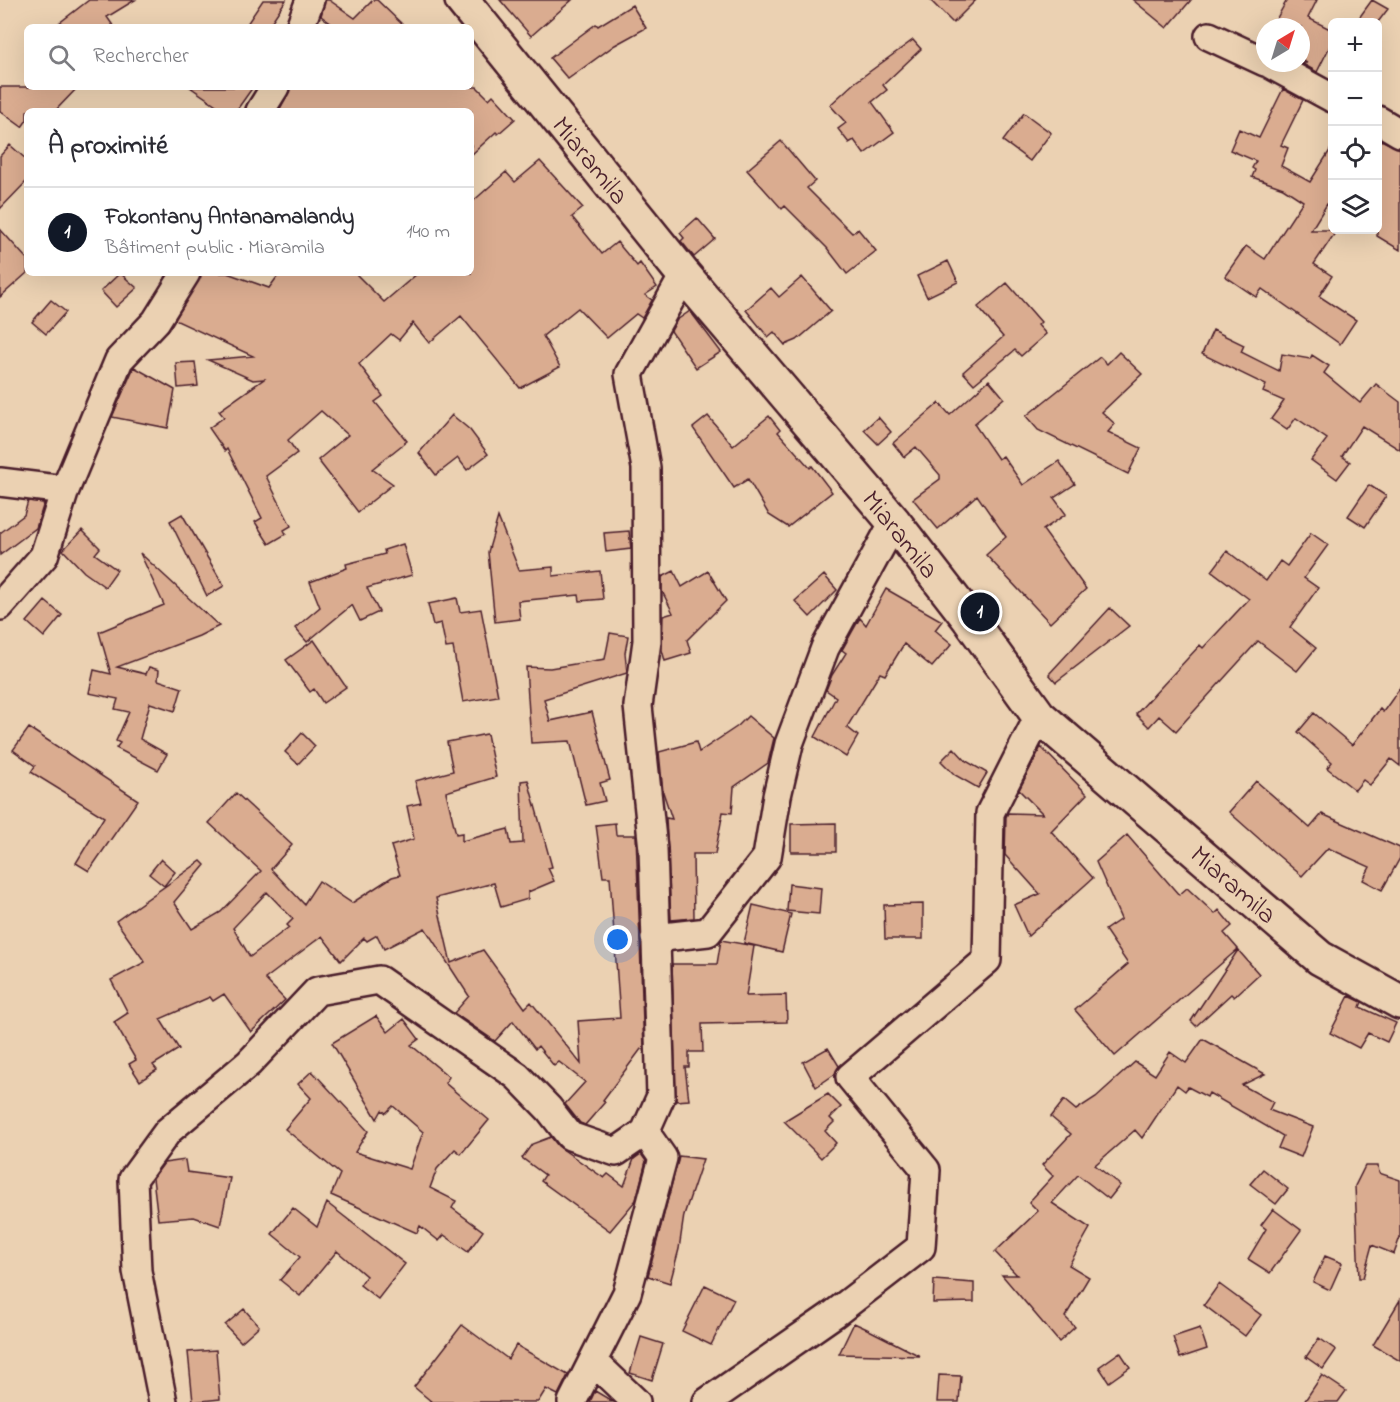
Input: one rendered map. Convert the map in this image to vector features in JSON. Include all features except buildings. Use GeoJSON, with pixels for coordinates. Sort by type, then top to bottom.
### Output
{"type":"FeatureCollection","features":[{"type":"Feature","properties":{"kind":"main road","name":"Miaramila"},"geometry":{"type":"LineString","coordinates":[[462,0],[684,275],[894,522],[969,619],[1039,716],[1320,958],[1400,1002]]}},
{"type":"Feature","properties":{"kind":"street"},"geometry":{"type":"LineString","coordinates":[[301,24],[310,0]]}},
{"type":"Feature","properties":{"kind":"street"},"geometry":{"type":"LineString","coordinates":[[1209,36],[1256,57]]}},
{"type":"Feature","properties":{"kind":"street"},"geometry":{"type":"LineString","coordinates":[[1284,72],[1328,96]]}},
{"type":"Feature","properties":{"kind":"street"},"geometry":{"type":"LineString","coordinates":[[262,108],[273,90]]}},
{"type":"Feature","properties":{"kind":"street"},"geometry":{"type":"LineString","coordinates":[[1382,123],[1400,133]]}},
{"type":"Feature","properties":{"kind":"street"},"geometry":{"type":"LineString","coordinates":[[163,1402],[137,1271],[133,1179],[168,1131],[249,1063],[317,991],[379,980],[517,1076],[549,1109],[570,1136],[616,1152],[645,1132],[661,1096],[653,849],[638,706],[647,640],[646,468],[630,374],[684,275]]}},
{"type":"Feature","properties":{"kind":"street"},"geometry":{"type":"LineString","coordinates":[[0,606],[45,556],[66,490],[119,360],[156,321],[184,276]]}},
{"type":"Feature","properties":{"kind":"street"},"geometry":{"type":"LineString","coordinates":[[0,482],[66,490]]}},
{"type":"Feature","properties":{"kind":"street"},"geometry":{"type":"LineString","coordinates":[[655,939],[708,932],[767,857],[777,796],[789,744],[825,648],[894,522]]}},
{"type":"Feature","properties":{"kind":"street"},"geometry":{"type":"LineString","coordinates":[[707,1402],[834,1314],[921,1247],[926,1170],[850,1077],[987,960],[990,813],[1039,716]]}},
{"type":"Feature","properties":{"kind":"street"},"geometry":{"type":"LineString","coordinates":[[572,1402],[627,1293],[663,1158],[645,1132]]}},
{"type":"Feature","properties":{"kind":"street"},"geometry":{"type":"LineString","coordinates":[[593,1361],[636,1402]]}},
{"type":"Feature","properties":{"kind":"place","name":"Fokontany Antanamalandy"},"geometry":{"type":"Point","coordinates":[980,612]}}]}
